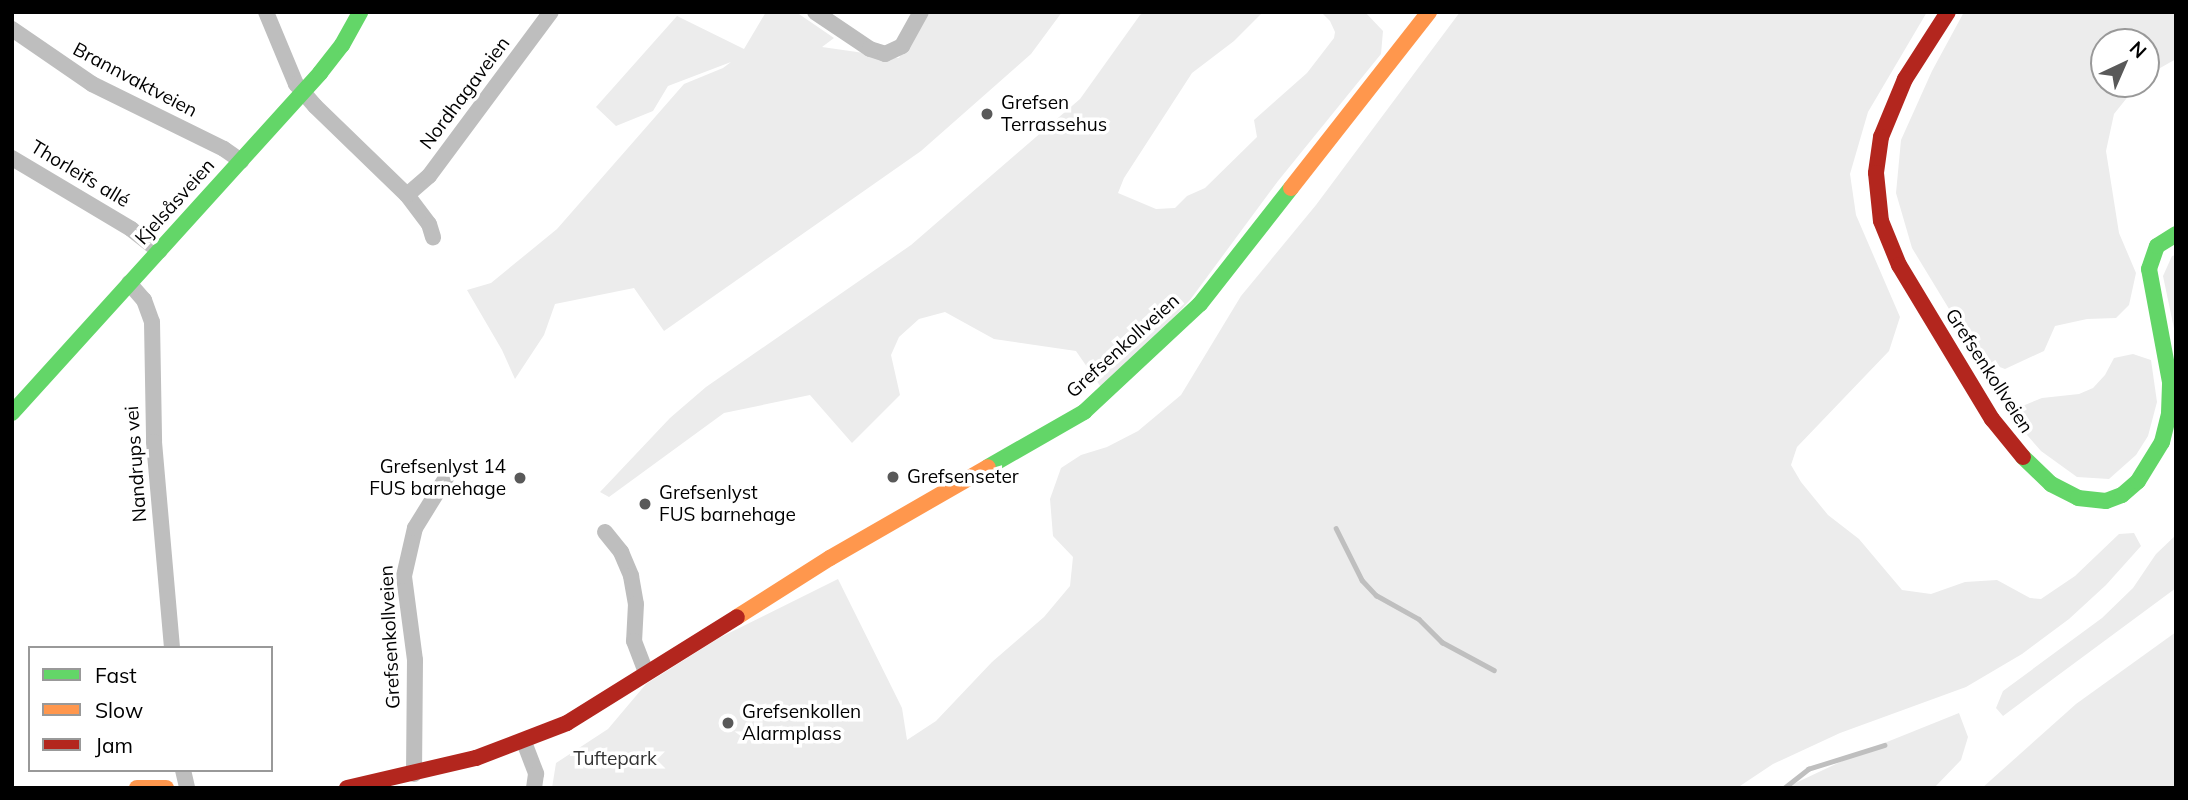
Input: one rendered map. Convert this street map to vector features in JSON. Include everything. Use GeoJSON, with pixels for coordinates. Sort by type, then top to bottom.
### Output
{"type":"FeatureCollection","features":[{"type":"Feature","properties":{"kind":"street"},"geometry":{"type":"LineString","coordinates":[[266,12],[292,78],[303,93],[407,195],[429,224],[433,237]]}},
{"type":"Feature","properties":{"kind":"street","name":"Kjelsåsveien"},"geometry":{"type":"LineString","coordinates":[[12,412],[303,93],[342,45],[360,12]]}},
{"type":"Feature","properties":{"kind":"street","name":"Nordhagaveien"},"geometry":{"type":"LineString","coordinates":[[407,195],[429,176],[551,12]]}},
{"type":"Feature","properties":{"kind":"street"},"geometry":{"type":"LineString","coordinates":[[815,12],[870,49],[885,54],[902,46],[920,12]]}},
{"type":"Feature","properties":{"kind":"street","name":"Grefsenkollveien"},"geometry":{"type":"LineString","coordinates":[[347,788],[476,758],[524,742],[577,718],[830,558],[1090,407],[1200,304],[1429,12]]}},
{"type":"Feature","properties":{"kind":"street","name":"Grefsenkollveien"},"geometry":{"type":"LineString","coordinates":[[1948,12],[1905,79],[1881,137],[1876,173],[1881,221],[1899,265],[1992,419],[2034,469],[2051,484],[2078,498],[2106,501],[2122,495],[2138,481],[2162,442],[2169,413],[2170,382],[2151,293],[2149,269],[2159,242],[2176,234]]}},
{"type":"Feature","properties":{"kind":"street","name":"Brannvaktveien"},"geometry":{"type":"LineString","coordinates":[[12,29],[92,84],[241,161]]}},
{"type":"Feature","properties":{"kind":"street","name":"Thorleifs allé"},"geometry":{"type":"LineString","coordinates":[[12,158],[131,229],[159,251]]}},
{"type":"Feature","properties":{"kind":"street","name":"Nandrups vei"},"geometry":{"type":"LineString","coordinates":[[129,283],[144,300],[152,322],[154,442],[172,646]]}},
{"type":"Feature","properties":{"kind":"street","name":"Grefsenkollveien"},"geometry":{"type":"LineString","coordinates":[[414,774],[415,660],[404,576],[415,528],[452,468]]}},
{"type":"Feature","properties":{"kind":"street"},"geometry":{"type":"LineString","coordinates":[[605,532],[621,552],[631,576],[636,604],[634,641],[646,672]]}},
{"type":"Feature","properties":{"kind":"street"},"geometry":{"type":"LineString","coordinates":[[524,742],[536,774],[534,788]]}},
{"type":"Feature","properties":{"kind":"street"},"geometry":{"type":"LineString","coordinates":[[137,788],[166,788]]}},
{"type":"Feature","properties":{"kind":"green space"},"geometry":{"type":"Polygon","coordinates":[[[766,12],[796,12],[834,38],[822,47],[899,58],[923,12],[1062,12],[1031,54],[921,151],[664,331],[634,288],[555,304],[544,335],[515,379],[502,350],[467,290],[491,283],[557,229],[684,84],[731,62],[668,86],[653,111],[616,126],[596,107],[677,16],[744,49],[766,12]]]}},
{"type":"Feature","properties":{"kind":"green space"},"geometry":{"type":"Polygon","coordinates":[[[1145,12],[1263,12],[1234,41],[1192,73],[1124,178],[1118,193],[1156,209],[1175,208],[1187,196],[1205,188],[1257,137],[1254,120],[1307,73],[1334,38],[1335,32],[1330,21],[1321,12],[1365,12],[1383,31],[1381,54],[1278,181],[1190,300],[1105,393],[1076,351],[994,339],[945,312],[919,319],[899,337],[891,355],[900,395],[852,443],[810,395],[724,413],[609,497],[600,492],[670,418],[706,387],[911,245],[1080,99],[1140,15],[1145,12]]]}},
{"type":"Feature","properties":{"kind":"green space","name":"Tuftepark"},"geometry":{"type":"Polygon","coordinates":[[[1460,12],[1927,12],[1868,112],[1850,174],[1856,215],[1900,317],[1889,351],[1797,447],[1791,465],[1828,515],[1859,539],[1902,590],[1931,594],[1965,582],[1997,580],[2030,598],[2041,599],[2075,576],[2119,534],[2134,533],[2141,546],[2106,585],[2069,619],[2022,654],[1966,687],[1840,733],[1773,764],[1737,788],[552,788],[556,763],[608,729],[646,684],[719,638],[838,579],[902,708],[907,740],[936,721],[992,662],[1044,617],[1070,586],[1073,557],[1053,536],[1050,499],[1061,468],[1081,455],[1107,447],[1138,431],[1181,395],[1241,296],[1316,205],[1460,12]]]}},
{"type":"Feature","properties":{"kind":"green space"},"geometry":{"type":"Polygon","coordinates":[[[1964,12],[2176,12],[2176,59],[2160,68],[2160,28],[2090,28],[2090,98],[2127,98],[2114,114],[2106,151],[2119,233],[2136,273],[2129,305],[2116,318],[2087,319],[2055,326],[2044,351],[2005,369],[1981,360],[1912,248],[1896,193],[1901,140],[1932,71],[1964,12]]]}},
{"type":"Feature","properties":{"kind":"green space"},"geometry":{"type":"Polygon","coordinates":[[[2176,255],[2176,338],[2163,276],[2172,256],[2176,255]]]}},
{"type":"Feature","properties":{"kind":"green space"},"geometry":{"type":"Polygon","coordinates":[[[2133,354],[2151,360],[2157,402],[2148,436],[2136,455],[2109,479],[2077,477],[2041,451],[2014,420],[2020,407],[2042,398],[2079,394],[2093,388],[2105,375],[2114,358],[2133,354]]]}},
{"type":"Feature","properties":{"kind":"green space"},"geometry":{"type":"Polygon","coordinates":[[[2176,535],[2176,588],[2003,716],[1996,708],[2003,691],[2102,618],[2133,588],[2156,554],[2176,535]]]}},
{"type":"Feature","properties":{"kind":"green space"},"geometry":{"type":"Polygon","coordinates":[[[2176,632],[2176,788],[1982,788],[2076,704],[2176,632]]]}},
{"type":"Feature","properties":{"kind":"green space"},"geometry":{"type":"Polygon","coordinates":[[[1959,713],[1968,737],[1961,760],[1934,788],[1785,788],[1857,754],[1959,713]]]}},
{"type":"Feature","properties":{"kind":"waterway"},"geometry":{"type":"LineString","coordinates":[[1336,528],[1362,580],[1376,595],[1419,619],[1442,642],[1494,670]]}},
{"type":"Feature","properties":{"kind":"waterway"},"geometry":{"type":"LineString","coordinates":[[1784,788],[1808,769],[1884,745]]}},
{"type":"Feature","properties":{"kind":"traffic: fast"},"geometry":{"type":"LineString","coordinates":[[12,413],[320,73],[342,45],[360,12]]}},
{"type":"Feature","properties":{"kind":"traffic: fast"},"geometry":{"type":"LineString","coordinates":[[988,467],[1084,412],[1200,304],[1291,188]]}},
{"type":"Feature","properties":{"kind":"traffic: fast"},"geometry":{"type":"LineString","coordinates":[[2023,457],[2051,484],[2078,498],[2106,501],[2122,495],[2138,481],[2162,442],[2169,413],[2170,382],[2149,269],[2157,246],[2176,234]]}},
{"type":"Feature","properties":{"kind":"traffic: slow"},"geometry":{"type":"LineString","coordinates":[[1291,188],[1429,12]]}},
{"type":"Feature","properties":{"kind":"traffic: slow"},"geometry":{"type":"LineString","coordinates":[[737,617],[830,558],[988,467]]}},
{"type":"Feature","properties":{"kind":"traffic: slow"},"geometry":{"type":"LineString","coordinates":[[137,788],[166,788]]}},
{"type":"Feature","properties":{"kind":"traffic: jam"},"geometry":{"type":"LineString","coordinates":[[1948,12],[1905,79],[1881,137],[1876,173],[1881,221],[1899,265],[1992,419],[2023,457]]}},
{"type":"Feature","properties":{"kind":"traffic: jam"},"geometry":{"type":"LineString","coordinates":[[347,788],[476,758],[567,723],[737,617]]}},
{"type":"Feature","properties":{"kind":"place","name":"Grefsen Terrassehus"},"geometry":{"type":"Point","coordinates":[987,114]}},
{"type":"Feature","properties":{"kind":"place","name":"Grefsenseter"},"geometry":{"type":"Point","coordinates":[893,477]}},
{"type":"Feature","properties":{"kind":"place","name":"Grefsenlyst 14 FUS barnehage"},"geometry":{"type":"Point","coordinates":[520,478]}},
{"type":"Feature","properties":{"kind":"place","name":"Grefsenlyst FUS barnehage"},"geometry":{"type":"Point","coordinates":[645,504]}},
{"type":"Feature","properties":{"kind":"place","name":"Grefsenkollen Alarmplass"},"geometry":{"type":"Point","coordinates":[728,723]}}]}
